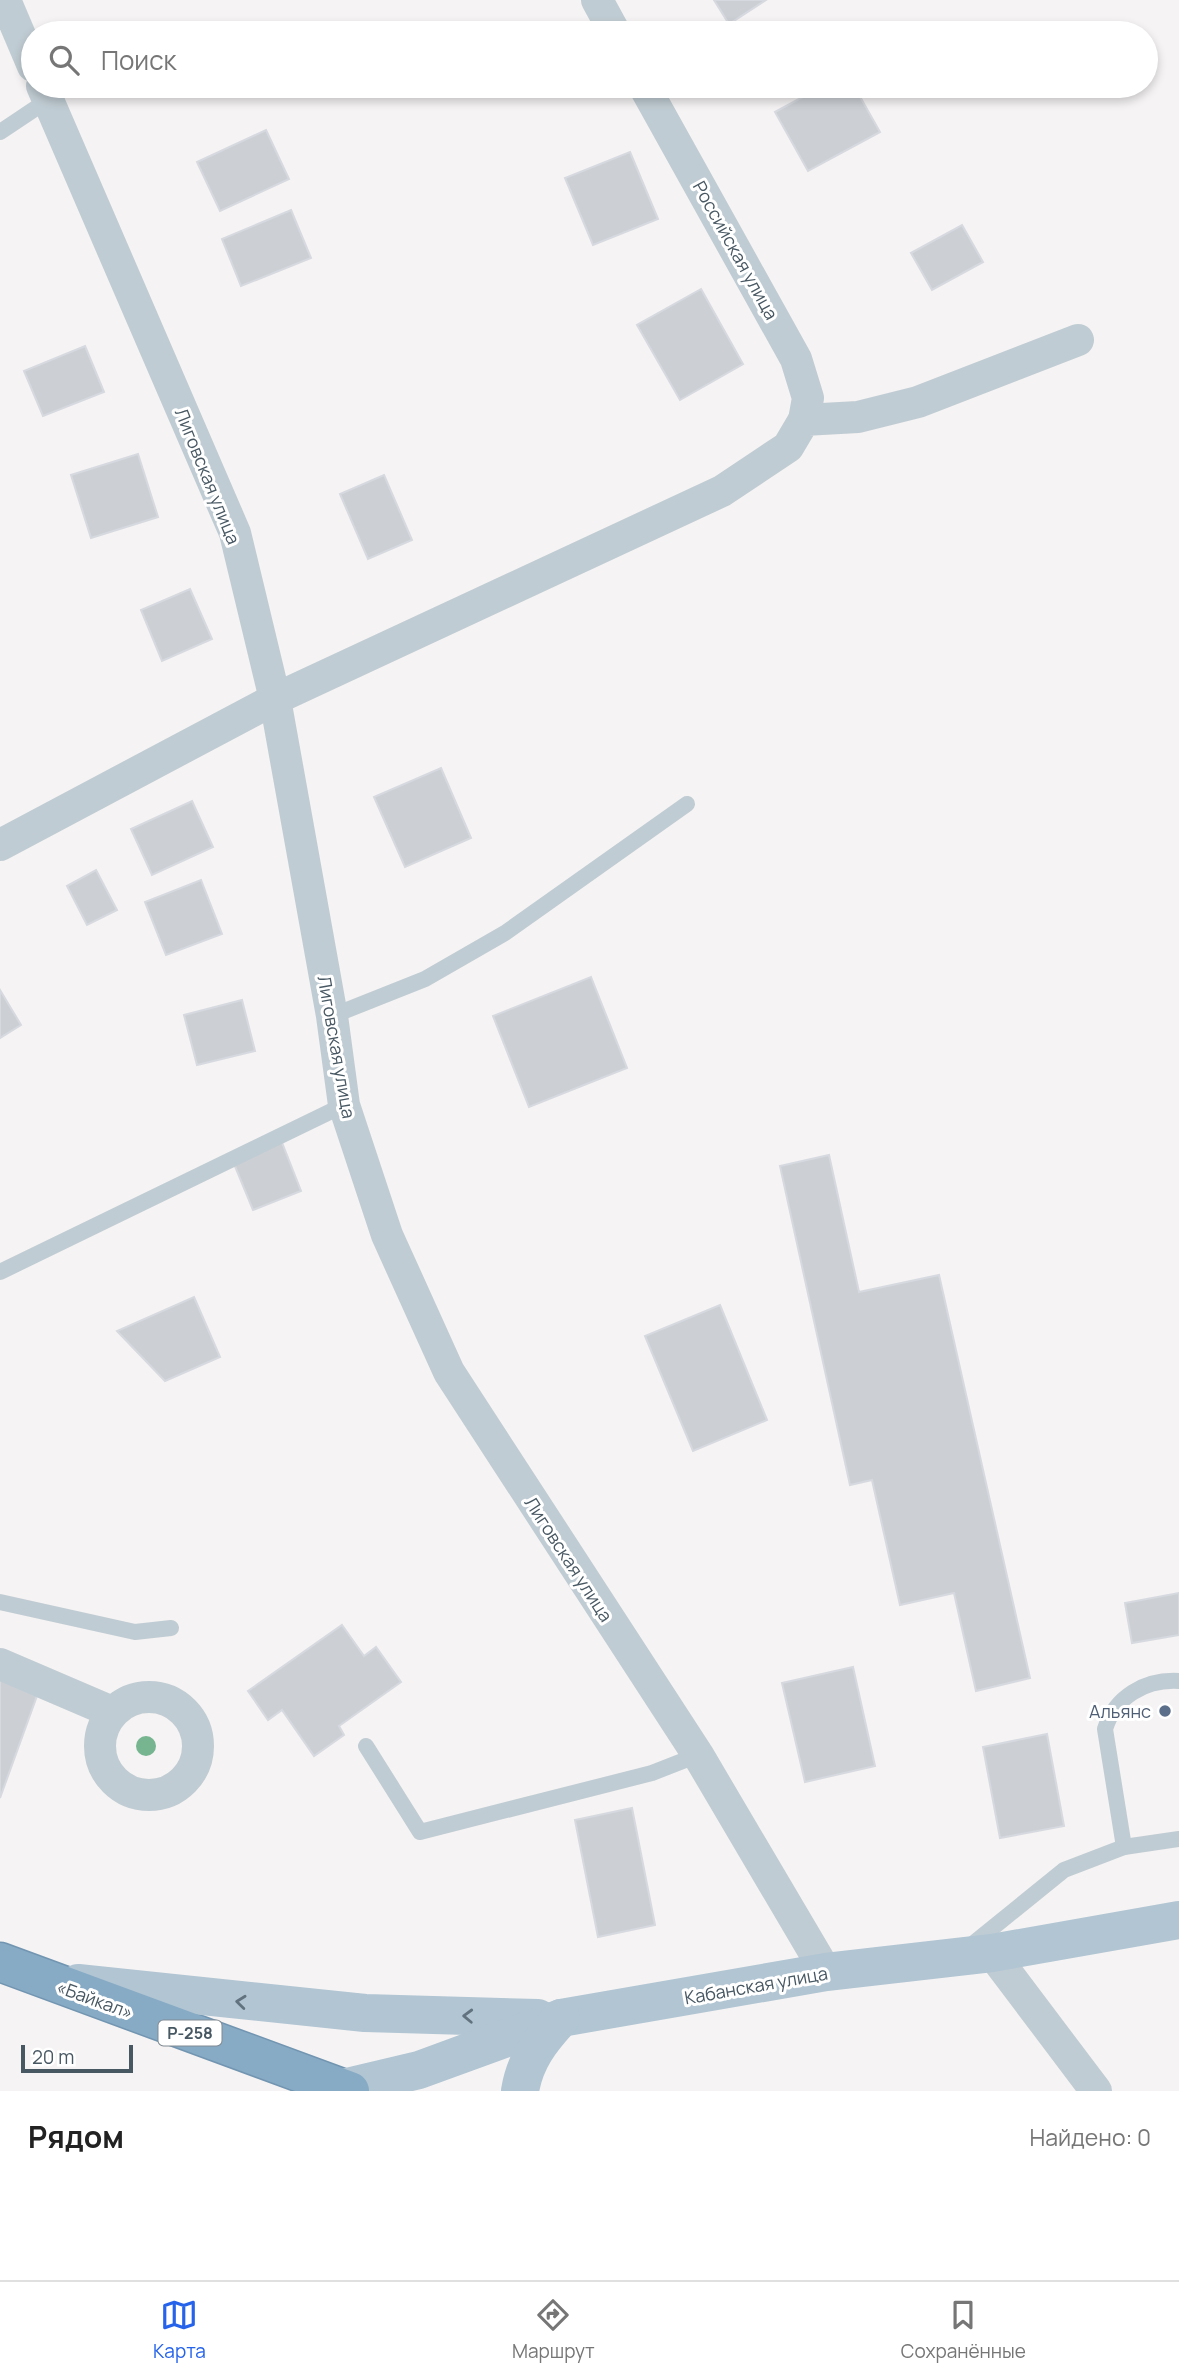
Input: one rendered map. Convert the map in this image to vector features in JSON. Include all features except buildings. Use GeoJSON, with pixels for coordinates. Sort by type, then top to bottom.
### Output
{"type":"FeatureCollection","features":[{"type":"Feature","properties":{"kind":"highway","name":"«Байкал»"},"geometry":{"type":"LineString","coordinates":[[0,1962],[346,2090]]}},
{"type":"Feature","properties":{"kind":"main road","name":"Кабанская улица"},"geometry":{"type":"LineString","coordinates":[[346,2090],[419,2070],[561,2018],[827,1972],[974,1955],[1179,1920]]}},
{"type":"Feature","properties":{"kind":"main road"},"geometry":{"type":"LineString","coordinates":[[38,1978],[244,2003],[365,2013],[561,2018]]}},
{"type":"Feature","properties":{"kind":"main road"},"geometry":{"type":"LineString","coordinates":[[520,2091],[523,2071],[536,2046],[561,2018]]}},
{"type":"Feature","properties":{"kind":"street"},"geometry":{"type":"LineString","coordinates":[[5,0],[21,38]]}},
{"type":"Feature","properties":{"kind":"street"},"geometry":{"type":"LineString","coordinates":[[597,0],[608,21]]}},
{"type":"Feature","properties":{"kind":"street","name":"Лиговская улица"},"geometry":{"type":"LineString","coordinates":[[47,98],[235,533],[275,699],[332,1016],[344,1105],[387,1235],[449,1373],[698,1755],[827,1972]]}},
{"type":"Feature","properties":{"kind":"street","name":"Российская улица"},"geometry":{"type":"LineString","coordinates":[[651,98],[796,359],[808,398],[804,420]]}},
{"type":"Feature","properties":{"kind":"street"},"geometry":{"type":"LineString","coordinates":[[0,845],[275,699],[722,491],[788,447],[804,420],[858,416],[918,401],[1078,340]]}},
{"type":"Feature","properties":{"kind":"street"},"geometry":{"type":"LineString","coordinates":[[0,1664],[112,1712]]}},
{"type":"Feature","properties":{"kind":"street"},"geometry":{"type":"LineString","coordinates":[[974,1955],[1096,2091]]}},
{"type":"Feature","properties":{"kind":"lane"},"geometry":{"type":"LineString","coordinates":[[0,132],[39,98]]}},
{"type":"Feature","properties":{"kind":"lane"},"geometry":{"type":"LineString","coordinates":[[332,1016],[425,979],[505,933],[687,804]]}},
{"type":"Feature","properties":{"kind":"lane"},"geometry":{"type":"LineString","coordinates":[[0,1272],[344,1105]]}},
{"type":"Feature","properties":{"kind":"lane"},"geometry":{"type":"LineString","coordinates":[[0,1602],[135,1632],[171,1628]]}},
{"type":"Feature","properties":{"kind":"lane"},"geometry":{"type":"LineString","coordinates":[[1124,1847],[1105,1729],[1110,1715],[1123,1697],[1149,1684],[1179,1681]]}},
{"type":"Feature","properties":{"kind":"lane"},"geometry":{"type":"LineString","coordinates":[[366,1746],[421,1832],[652,1773],[698,1755]]}},
{"type":"Feature","properties":{"kind":"lane"},"geometry":{"type":"LineString","coordinates":[[974,1955],[1064,1870],[1124,1847],[1179,1839]]}},
{"type":"Feature","properties":{"kind":"place","name":"Альянс"},"geometry":{"type":"Point","coordinates":[1165,1711]}}]}
